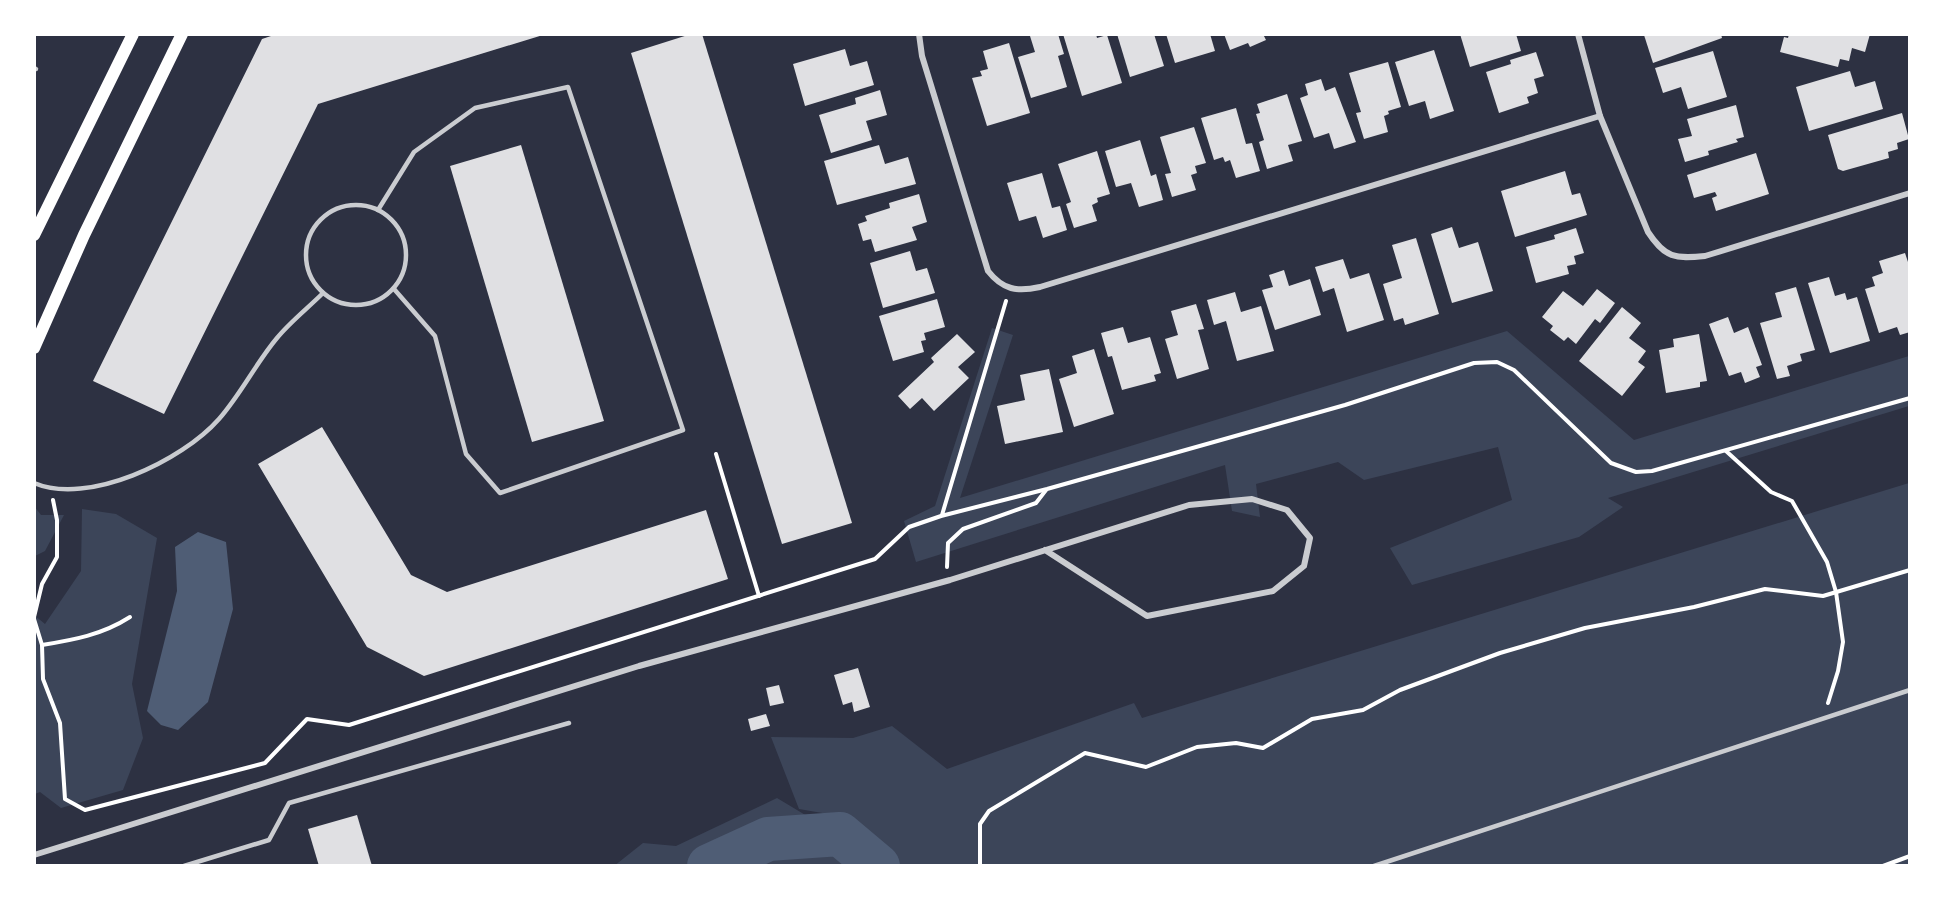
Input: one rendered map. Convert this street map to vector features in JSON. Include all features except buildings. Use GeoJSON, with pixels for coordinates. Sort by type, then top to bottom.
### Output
{"type":"FeatureCollection","features":[{"type":"Feature","properties":{"kind":"main road"},"geometry":{"type":"LineString","coordinates":[[34,235],[133,34]]}},
{"type":"Feature","properties":{"kind":"main road"},"geometry":{"type":"LineString","coordinates":[[34,348],[84,235],[182,34]]}},
{"type":"Feature","properties":{"kind":"street"},"geometry":{"type":"LineString","coordinates":[[919,34],[922,56],[988,271],[997,282],[1010,289],[1040,287],[1600,117]]}},
{"type":"Feature","properties":{"kind":"street"},"geometry":{"type":"LineString","coordinates":[[1578,34],[1600,117],[1648,232],[1659,249],[1678,259],[1705,256],[1910,193]]}},
{"type":"Feature","properties":{"kind":"street"},"geometry":{"type":"LineString","coordinates":[[34,855],[639,666],[950,580],[1045,550],[1190,505],[1251,499],[1287,510],[1310,538],[1304,566],[1273,591],[1147,616],[1045,550]]}},
{"type":"Feature","properties":{"kind":"lane"},"geometry":{"type":"LineString","coordinates":[[378,210],[414,152],[475,108],[568,87],[683,430],[501,493],[466,454],[435,336],[394,289]]}},
{"type":"Feature","properties":{"kind":"lane"},"geometry":{"type":"LineString","coordinates":[[363,205],[378,210],[392,219],[402,233],[407,250],[406,267],[394,289],[372,304],[354,306],[338,302],[323,293],[313,281],[307,266],[306,250],[310,234],[326,216],[347,206],[363,205]]}},
{"type":"Feature","properties":{"kind":"lane"},"geometry":{"type":"LineString","coordinates":[[34,483],[50,490],[101,487],[164,463],[218,420],[277,337],[323,293]]}},
{"type":"Feature","properties":{"kind":"lane"},"geometry":{"type":"LineString","coordinates":[[1374,866],[1910,690]]}},
{"type":"Feature","properties":{"kind":"lane"},"geometry":{"type":"LineString","coordinates":[[184,866],[269,840],[289,803],[569,723]]}},
{"type":"Feature","properties":{"kind":"path"},"geometry":{"type":"LineString","coordinates":[[941,516],[1010,289]]}},
{"type":"Feature","properties":{"kind":"path"},"geometry":{"type":"LineString","coordinates":[[1726,450],[1771,492],[1792,501],[1827,562],[1836,592],[1843,642],[1838,671],[1823,718]]}},
{"type":"Feature","properties":{"kind":"path"},"geometry":{"type":"LineString","coordinates":[[716,454],[759,596]]}},
{"type":"Feature","properties":{"kind":"path"},"geometry":{"type":"LineString","coordinates":[[950,580],[945,560],[948,543],[963,530],[1036,503],[1047,489]]}},
{"type":"Feature","properties":{"kind":"path"},"geometry":{"type":"LineString","coordinates":[[50,490],[57,520],[57,557],[42,584],[34,618],[42,645],[43,679],[60,723],[65,799],[85,810],[265,763]]}},
{"type":"Feature","properties":{"kind":"path"},"geometry":{"type":"LineString","coordinates":[[980,866],[980,824],[989,811],[1085,753],[1146,767],[1197,747],[1236,743],[1263,748],[1312,719],[1363,710],[1400,690],[1489,657],[1585,628],[1694,607],[1765,589],[1823,596],[1910,570]]}},
{"type":"Feature","properties":{"kind":"path"},"geometry":{"type":"LineString","coordinates":[[42,645],[83,638],[115,627],[130,617]]}},
{"type":"Feature","properties":{"kind":"path"},"geometry":{"type":"LineString","coordinates":[[1883,866],[1910,856]]}},
{"type":"Feature","properties":{"kind":"shaded area"},"geometry":{"type":"Polygon","coordinates":[[[992,328],[1013,335],[960,498],[1507,331],[1634,440],[1909,356],[1909,406],[1608,498],[1623,507],[1579,537],[1412,585],[1390,548],[1512,500],[1498,447],[1364,480],[1338,462],[1256,484],[1260,517],[1232,511],[1225,465],[916,562],[904,521],[935,506],[992,328]]]}},
{"type":"Feature","properties":{"kind":"shaded area"},"geometry":{"type":"Polygon","coordinates":[[[1909,483],[1909,865],[614,866],[643,843],[676,846],[777,798],[812,819],[828,814],[799,809],[771,737],[853,738],[892,726],[947,769],[1134,703],[1142,718],[1909,483]]]}},
{"type":"Feature","properties":{"kind":"shaded area"},"geometry":{"type":"Polygon","coordinates":[[[34,506],[41,515],[64,515],[45,551],[35,556],[34,506]]]}},
{"type":"Feature","properties":{"kind":"shaded area"},"geometry":{"type":"Polygon","coordinates":[[[82,509],[116,514],[157,538],[132,684],[143,738],[123,790],[61,808],[40,792],[35,794],[34,615],[45,624],[81,571],[82,509]]]}},
{"type":"Feature","properties":{"kind":"shaded area"},"geometry":{"type":"Polygon","coordinates":[[[198,532],[226,542],[233,609],[208,702],[178,730],[161,725],[147,711],[177,591],[175,547],[198,532]]]}},
{"type":"Feature","properties":{"kind":"waterway"},"geometry":{"type":"LineString","coordinates":[[709,866],[768,839],[840,834],[878,866]]}}]}
